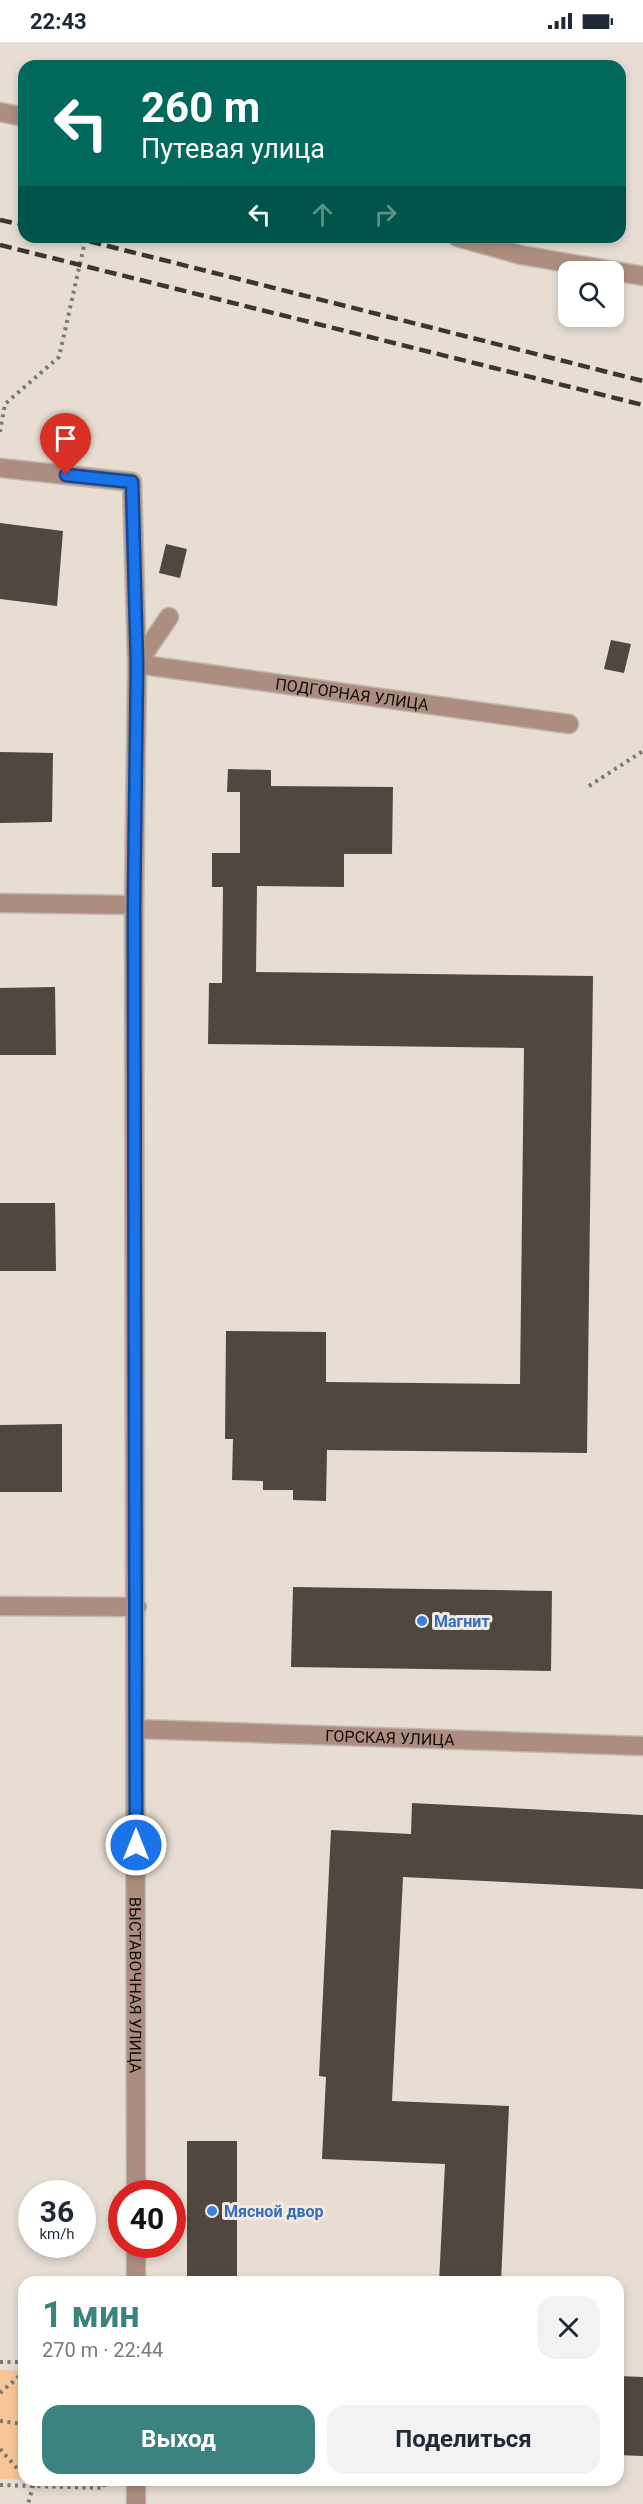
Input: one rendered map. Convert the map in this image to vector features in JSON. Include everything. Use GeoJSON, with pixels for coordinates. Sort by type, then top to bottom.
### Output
{"type":"FeatureCollection","features":[{"type":"Feature","properties":{"kind":"street"},"geometry":{"type":"LineString","coordinates":[[0,112],[18,116]]}},
{"type":"Feature","properties":{"kind":"street"},"geometry":{"type":"LineString","coordinates":[[478,243],[521,255],[643,276]]}},
{"type":"Feature","properties":{"kind":"street","name":"ВЫСТАВОЧНАЯ УЛИЦА"},"geometry":{"type":"LineString","coordinates":[[0,468],[132,482],[137,664],[134,905],[137,1607],[136,2180]]}},
{"type":"Feature","properties":{"kind":"street"},"geometry":{"type":"LineString","coordinates":[[137,664],[169,617]]}},
{"type":"Feature","properties":{"kind":"street","name":"ПОДГОРНАЯ УЛИЦА"},"geometry":{"type":"LineString","coordinates":[[137,664],[569,724]]}},
{"type":"Feature","properties":{"kind":"street"},"geometry":{"type":"LineString","coordinates":[[0,903],[134,905]]}},
{"type":"Feature","properties":{"kind":"street"},"geometry":{"type":"LineString","coordinates":[[0,1606],[137,1607]]}},
{"type":"Feature","properties":{"kind":"street","name":"ГОРСКАЯ УЛИЦА"},"geometry":{"type":"LineString","coordinates":[[136,1729],[643,1746]]}},
{"type":"Feature","properties":{"kind":"street"},"geometry":{"type":"LineString","coordinates":[[136,2258],[136,2276]]}},
{"type":"Feature","properties":{"kind":"street"},"geometry":{"type":"LineString","coordinates":[[136,2486],[136,2504]]}},
{"type":"Feature","properties":{"kind":"path"},"geometry":{"type":"LineString","coordinates":[[0,432],[6,404],[59,357],[85,243]]}},
{"type":"Feature","properties":{"kind":"path"},"geometry":{"type":"LineString","coordinates":[[589,786],[643,751]]}},
{"type":"Feature","properties":{"kind":"path"},"geometry":{"type":"LineString","coordinates":[[0,2362],[18,2362]]}},
{"type":"Feature","properties":{"kind":"path"},"geometry":{"type":"LineString","coordinates":[[0,2393],[18,2377]]}},
{"type":"Feature","properties":{"kind":"path"},"geometry":{"type":"LineString","coordinates":[[0,2421],[18,2423]]}},
{"type":"Feature","properties":{"kind":"path"},"geometry":{"type":"LineString","coordinates":[[0,2449],[18,2469]]}},
{"type":"Feature","properties":{"kind":"path"},"geometry":{"type":"LineString","coordinates":[[0,2485],[18,2486]]}},
{"type":"Feature","properties":{"kind":"path"},"geometry":{"type":"LineString","coordinates":[[28,2504],[33,2486],[104,2488],[104,2486]]}},
{"type":"Feature","properties":{"kind":"shaded area"},"geometry":{"type":"Polygon","coordinates":[[[0,2370],[18,2371],[18,2480],[0,2479],[0,2370]]]}},
{"type":"Feature","properties":{"kind":"building"},"geometry":{"type":"Polygon","coordinates":[[[0,523],[63,531],[57,606],[0,599],[0,523]]]}},
{"type":"Feature","properties":{"kind":"building"},"geometry":{"type":"Polygon","coordinates":[[[166,544],[187,549],[180,578],[159,573],[166,544]]]}},
{"type":"Feature","properties":{"kind":"building"},"geometry":{"type":"Polygon","coordinates":[[[611,640],[631,644],[624,673],[604,669],[611,640]]]}},
{"type":"Feature","properties":{"kind":"building"},"geometry":{"type":"Polygon","coordinates":[[[0,752],[53,753],[52,822],[0,823],[0,752]]]}},
{"type":"Feature","properties":{"kind":"building"},"geometry":{"type":"Polygon","coordinates":[[[228,769],[271,770],[271,786],[393,787],[392,854],[344,854],[344,887],[257,886],[256,972],[593,976],[587,1453],[327,1450],[326,1501],[293,1500],[293,1490],[263,1490],[263,1481],[232,1480],[233,1439],[225,1439],[226,1331],[326,1332],[326,1382],[520,1384],[524,1048],[208,1044],[209,983],[222,983],[223,887],[212,887],[212,853],[240,853],[240,792],[227,792],[228,769]]]}},
{"type":"Feature","properties":{"kind":"building"},"geometry":{"type":"Polygon","coordinates":[[[55,987],[56,1055],[0,1055],[0,988],[55,987]]]}},
{"type":"Feature","properties":{"kind":"building"},"geometry":{"type":"Polygon","coordinates":[[[0,1203],[55,1203],[56,1271],[0,1271],[0,1203]]]}},
{"type":"Feature","properties":{"kind":"building"},"geometry":{"type":"Polygon","coordinates":[[[62,1424],[62,1492],[0,1492],[0,1425],[62,1424]]]}},
{"type":"Feature","properties":{"kind":"building","name":"Магнит"},"geometry":{"type":"Polygon","coordinates":[[[293,1587],[552,1591],[551,1671],[291,1667],[293,1587]]]}},
{"type":"Feature","properties":{"kind":"building"},"geometry":{"type":"Polygon","coordinates":[[[412,1803],[643,1815],[643,1889],[403,1877],[392,2101],[509,2106],[501,2276],[439,2276],[445,2164],[322,2159],[326,2077],[319,2076],[331,1830],[411,1834],[412,1803]]]}},
{"type":"Feature","properties":{"kind":"building","name":"Мясной двор"},"geometry":{"type":"Polygon","coordinates":[[[187,2141],[237,2141],[237,2276],[187,2276],[187,2141]]]}},
{"type":"Feature","properties":{"kind":"building"},"geometry":{"type":"Polygon","coordinates":[[[624,2376],[643,2377],[643,2456],[624,2455],[624,2376]]]}},
{"type":"Feature","properties":{"kind":"railway"},"geometry":{"type":"LineString","coordinates":[[0,220],[18,224]]}},
{"type":"Feature","properties":{"kind":"railway"},"geometry":{"type":"LineString","coordinates":[[96,243],[643,381]]}},
{"type":"Feature","properties":{"kind":"railway"},"geometry":{"type":"LineString","coordinates":[[0,245],[643,405]]}},
{"type":"Feature","properties":{"kind":"place","name":"Магнит"},"geometry":{"type":"Point","coordinates":[422,1621]}},
{"type":"Feature","properties":{"kind":"place","name":"Мясной двор"},"geometry":{"type":"Point","coordinates":[212,2211]}},
{"type":"Feature","properties":{"kind":"route"},"geometry":{"type":"LineString","coordinates":[[66,475],[132,482],[137,664],[134,905],[136,1845]]}}]}
